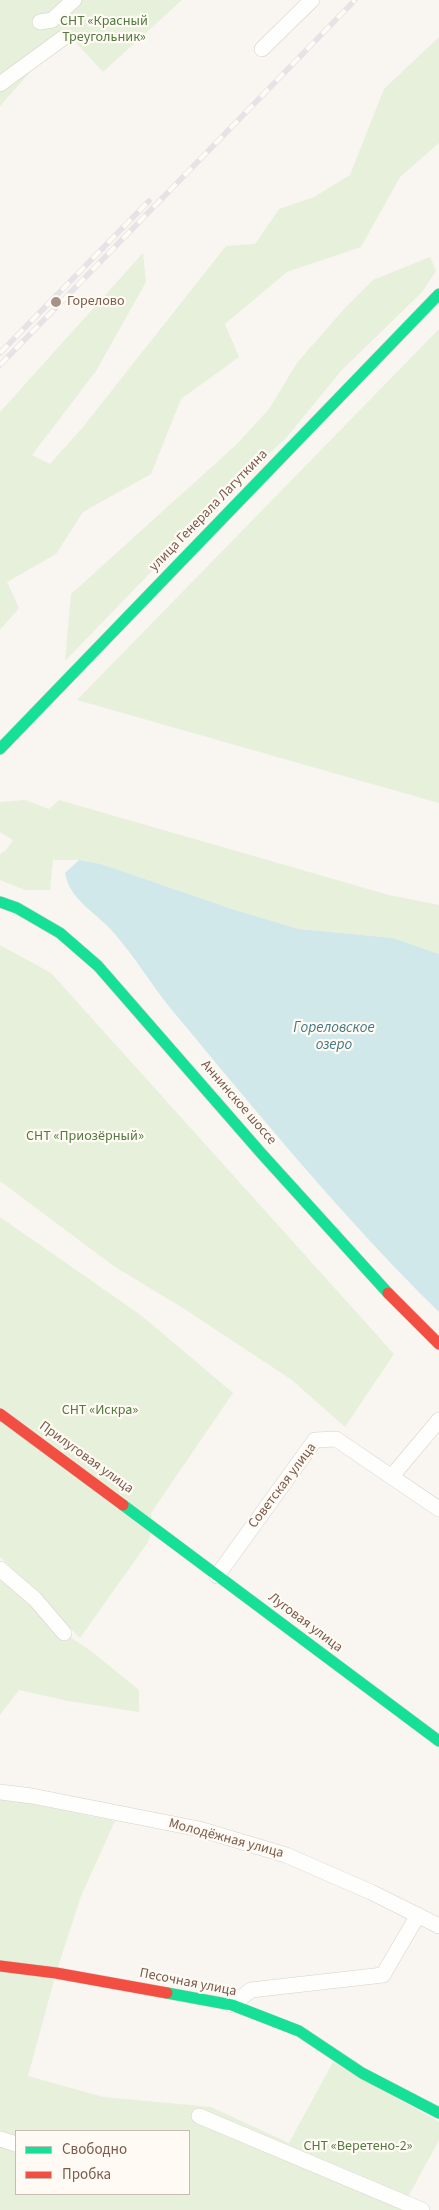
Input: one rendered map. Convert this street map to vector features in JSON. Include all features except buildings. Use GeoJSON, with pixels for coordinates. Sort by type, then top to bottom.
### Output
{"type":"FeatureCollection","features":[{"type":"Feature","properties":{"kind":"street"},"geometry":{"type":"LineString","coordinates":[[40,22],[52,20],[74,0]]}},
{"type":"Feature","properties":{"kind":"street"},"geometry":{"type":"LineString","coordinates":[[262,49],[312,0]]}},
{"type":"Feature","properties":{"kind":"street"},"geometry":{"type":"LineString","coordinates":[[0,84],[62,38]]}},
{"type":"Feature","properties":{"kind":"street","name":"улица Генерала Лагуткина"},"geometry":{"type":"LineString","coordinates":[[0,749],[439,294]]}},
{"type":"Feature","properties":{"kind":"street","name":"Аннинское шоссе"},"geometry":{"type":"LineString","coordinates":[[0,902],[16,908],[60,933],[98,966],[370,1273],[439,1344]]}},
{"type":"Feature","properties":{"kind":"street","name":"Прилуговая улица"},"geometry":{"type":"LineString","coordinates":[[0,1414],[153,1527]]}},
{"type":"Feature","properties":{"kind":"street"},"geometry":{"type":"LineString","coordinates":[[392,1476],[439,1420]]}},
{"type":"Feature","properties":{"kind":"street","name":"Советская улица"},"geometry":{"type":"LineString","coordinates":[[217,1576],[315,1440],[336,1439],[439,1509]]}},
{"type":"Feature","properties":{"kind":"street","name":"Луговая улица"},"geometry":{"type":"LineString","coordinates":[[153,1527],[439,1741]]}},
{"type":"Feature","properties":{"kind":"street"},"geometry":{"type":"LineString","coordinates":[[0,1569],[34,1599],[64,1633]]}},
{"type":"Feature","properties":{"kind":"street","name":"Молодёжная улица"},"geometry":{"type":"LineString","coordinates":[[0,1792],[32,1796],[199,1829],[286,1855],[371,1892],[439,1926]]}},
{"type":"Feature","properties":{"kind":"street"},"geometry":{"type":"LineString","coordinates":[[232,2005],[251,1990],[383,1975],[418,1915]]}},
{"type":"Feature","properties":{"kind":"street","name":"Песочная улица"},"geometry":{"type":"LineString","coordinates":[[0,1966],[56,1973],[232,2005],[299,2031],[362,2073],[439,2113]]}},
{"type":"Feature","properties":{"kind":"street"},"geometry":{"type":"LineString","coordinates":[[198,2116],[422,2210]]}},
{"type":"Feature","properties":{"kind":"street"},"geometry":{"type":"LineString","coordinates":[[0,2139],[15,2144]]}},
{"type":"Feature","properties":{"kind":"green space","name":"СНТ «Красный Треугольник»"},"geometry":{"type":"Polygon","coordinates":[[[0,0],[182,0],[103,72],[66,32],[0,106],[0,0]]]}},
{"type":"Feature","properties":{"kind":"green space"},"geometry":{"type":"Polygon","coordinates":[[[439,37],[439,143],[400,177],[361,247],[287,272],[225,324],[239,357],[181,399],[151,474],[83,512],[56,554],[7,582],[19,608],[0,630],[0,412],[143,253],[146,282],[96,371],[32,455],[50,464],[83,427],[226,246],[255,244],[279,209],[314,197],[350,175],[384,89],[439,37]]]}},
{"type":"Feature","properties":{"kind":"green space"},"geometry":{"type":"Polygon","coordinates":[[[430,257],[436,271],[422,292],[341,371],[286,438],[235,485],[65,661],[71,594],[236,445],[269,409],[297,363],[344,309],[373,280],[430,257]]]}},
{"type":"Feature","properties":{"kind":"green space"},"geometry":{"type":"Polygon","coordinates":[[[439,329],[439,803],[77,700],[439,329]]]}},
{"type":"Feature","properties":{"kind":"green space"},"geometry":{"type":"Polygon","coordinates":[[[25,800],[49,809],[59,800],[389,895],[439,905],[439,954],[393,938],[299,929],[235,910],[101,864],[79,860],[53,860],[50,890],[25,890],[0,880],[0,854],[6,850],[13,840],[0,832],[0,802],[25,800]]]}},
{"type":"Feature","properties":{"kind":"green space","name":"СНТ «Приозёрный»"},"geometry":{"type":"Polygon","coordinates":[[[0,945],[51,973],[394,1354],[345,1427],[292,1380],[183,1308],[115,1267],[0,1181],[0,945]]]}},
{"type":"Feature","properties":{"kind":"green space","name":"СНТ «Искра»"},"geometry":{"type":"Polygon","coordinates":[[[0,1217],[142,1316],[233,1393],[151,1513],[153,1527],[148,1542],[80,1638],[0,1557],[0,1217]]]}},
{"type":"Feature","properties":{"kind":"green space"},"geometry":{"type":"Polygon","coordinates":[[[0,1569],[64,1633],[91,1651],[139,1690],[139,1712],[68,1701],[19,1690],[0,1715],[0,1569]]]}},
{"type":"Feature","properties":{"kind":"green space","name":"СНТ «Веретено-2»"},"geometry":{"type":"Polygon","coordinates":[[[0,1797],[115,1821],[81,1896],[56,1973],[28,2076],[103,2097],[211,2107],[289,2143],[333,2062],[439,2122],[439,2140],[403,2206],[409,2210],[0,2210],[0,1797]]]}},
{"type":"Feature","properties":{"kind":"water","name":"Гореловское озеро"},"geometry":{"type":"Polygon","coordinates":[[[79,860],[101,864],[235,910],[299,929],[393,938],[439,954],[439,1312],[403,1276],[301,1164],[171,1009],[114,933],[78,899],[68,883],[65,873],[79,860]]]}},
{"type":"Feature","properties":{"kind":"railway"},"geometry":{"type":"LineString","coordinates":[[0,365],[355,0]]}},
{"type":"Feature","properties":{"kind":"railway"},"geometry":{"type":"LineString","coordinates":[[0,353],[149,201]]}},
{"type":"Feature","properties":{"kind":"traffic: fast"},"geometry":{"type":"LineString","coordinates":[[0,749],[439,294]]}},
{"type":"Feature","properties":{"kind":"traffic: fast"},"geometry":{"type":"LineString","coordinates":[[0,902],[17,908],[60,933],[98,966],[261,1153],[388,1293]]}},
{"type":"Feature","properties":{"kind":"traffic: fast"},"geometry":{"type":"LineString","coordinates":[[123,1505],[439,1741]]}},
{"type":"Feature","properties":{"kind":"traffic: fast"},"geometry":{"type":"LineString","coordinates":[[167,1993],[232,2005],[299,2031],[362,2073],[439,2113]]}},
{"type":"Feature","properties":{"kind":"traffic: jam"},"geometry":{"type":"LineString","coordinates":[[388,1293],[439,1344]]}},
{"type":"Feature","properties":{"kind":"traffic: jam"},"geometry":{"type":"LineString","coordinates":[[0,1414],[123,1505]]}},
{"type":"Feature","properties":{"kind":"traffic: jam"},"geometry":{"type":"LineString","coordinates":[[0,1966],[56,1973],[167,1993]]}},
{"type":"Feature","properties":{"kind":"place","name":"Горелово"},"geometry":{"type":"Point","coordinates":[56,302]}}]}
